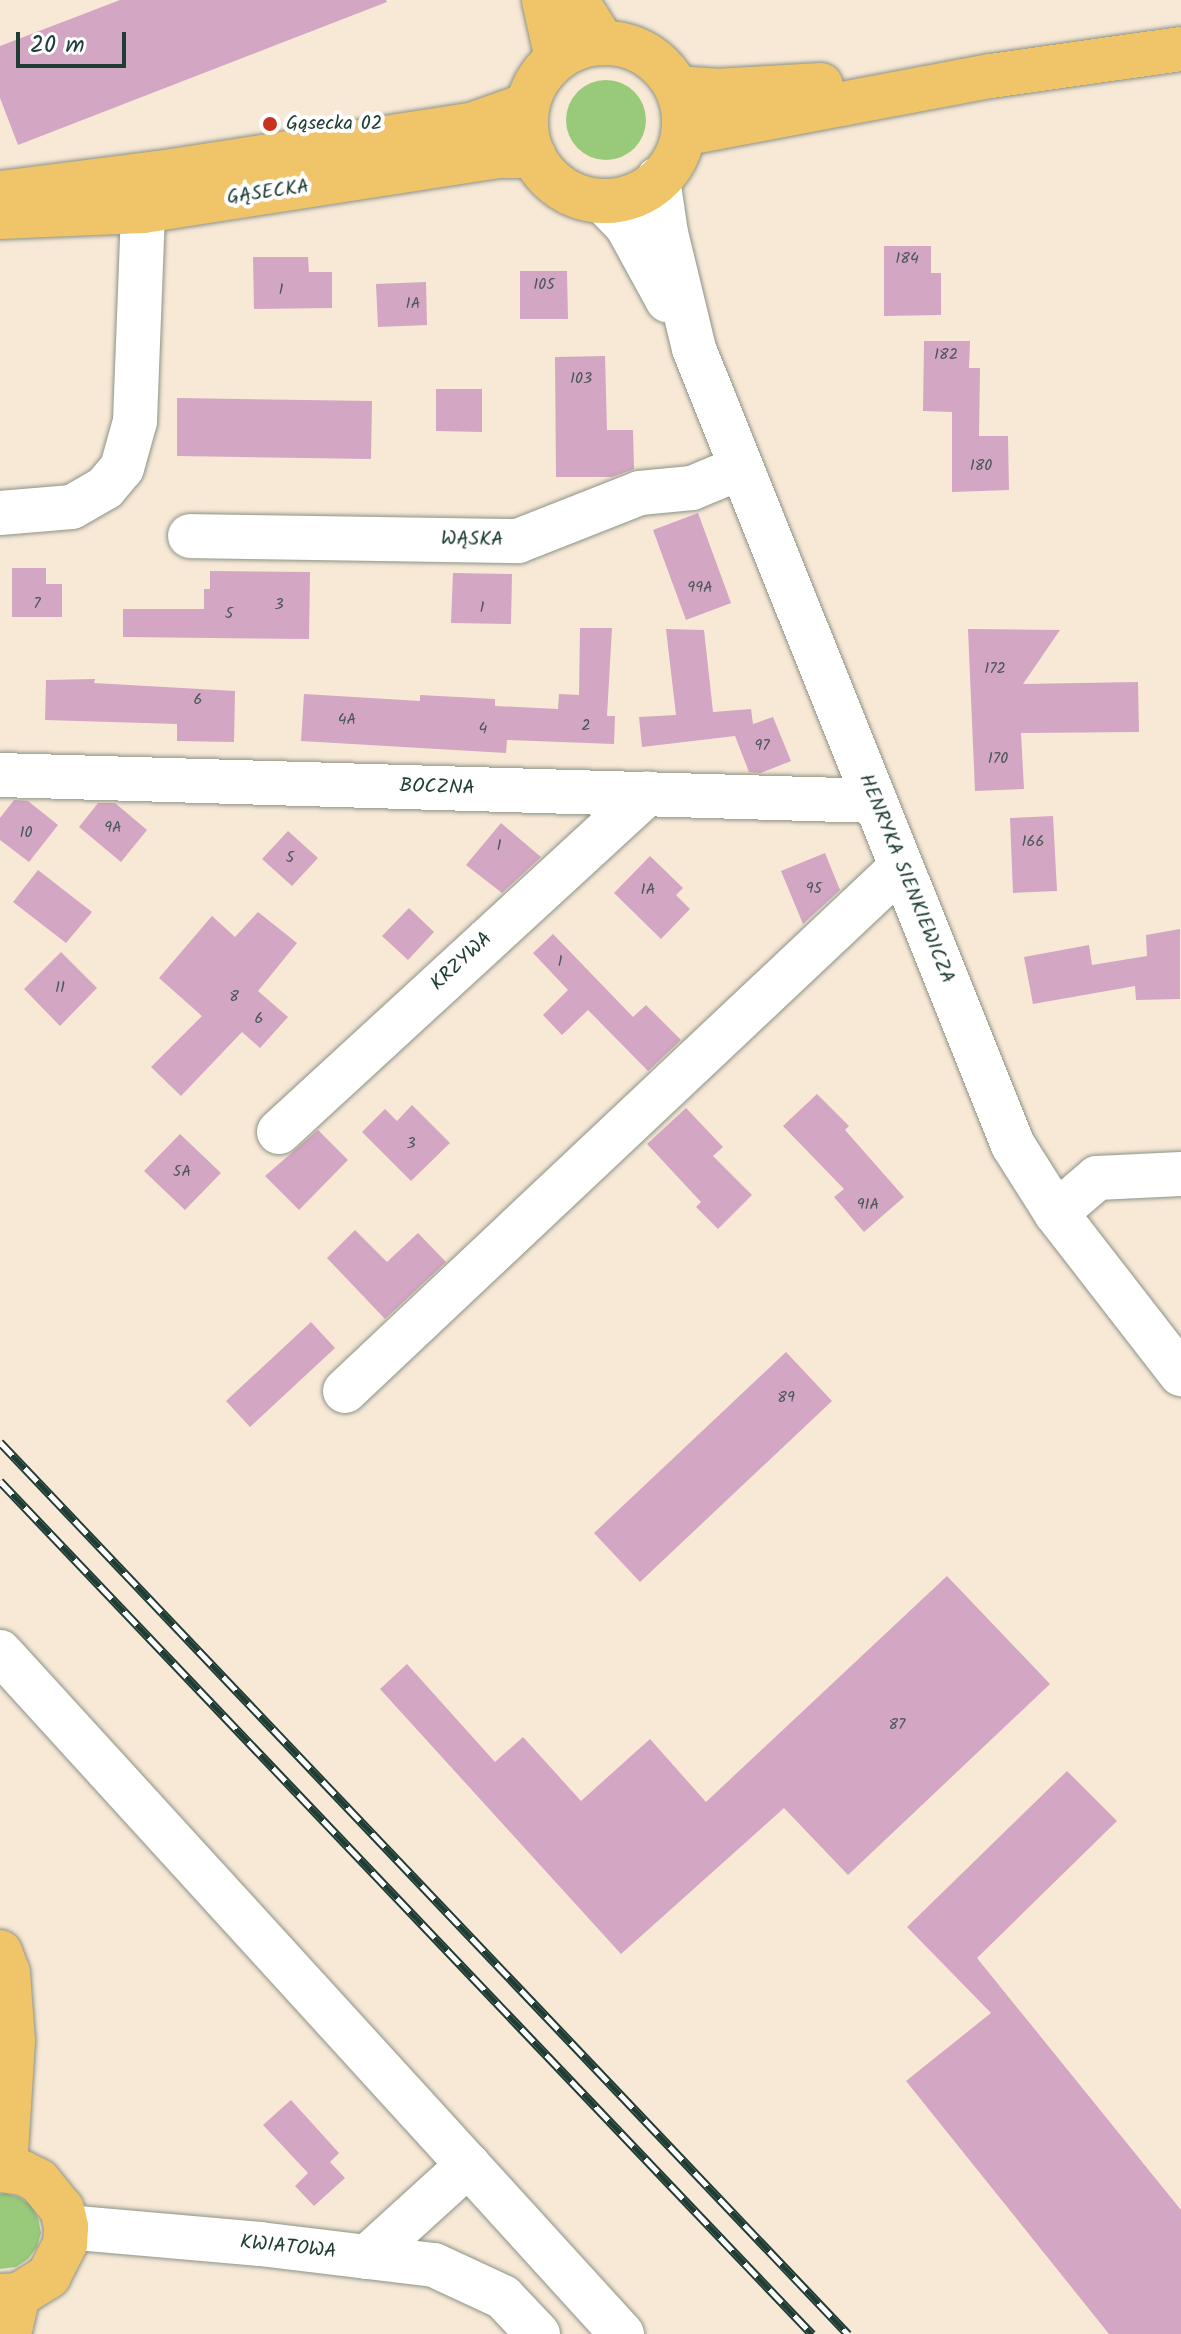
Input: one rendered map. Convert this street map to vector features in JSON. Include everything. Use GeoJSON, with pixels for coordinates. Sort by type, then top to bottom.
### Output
{"type":"FeatureCollection","features":[{"type":"Feature","properties":{"kind":"main road"},"geometry":{"type":"LineString","coordinates":[[544,0],[557,59]]}},
{"type":"Feature","properties":{"kind":"main road"},"geometry":{"type":"LineString","coordinates":[[576,0],[603,43]]}},
{"type":"Feature","properties":{"kind":"main road"},"geometry":{"type":"LineString","coordinates":[[603,43],[642,52],[662,67],[677,88],[684,112],[683,134],[676,156],[658,179],[633,196],[603,201],[580,197],[560,187],[534,156],[526,133],[527,105],[536,83],[557,59],[578,46],[603,43]]}},
{"type":"Feature","properties":{"kind":"main road"},"geometry":{"type":"LineString","coordinates":[[683,134],[991,76],[1181,49]]}},
{"type":"Feature","properties":{"kind":"main road"},"geometry":{"type":"LineString","coordinates":[[677,88],[716,91],[991,76]]}},
{"type":"Feature","properties":{"kind":"main road","name":"GĄSECKA"},"geometry":{"type":"LineString","coordinates":[[0,217],[151,192],[474,124],[527,105]]}},
{"type":"Feature","properties":{"kind":"main road","name":"GĄSECKA"},"geometry":{"type":"LineString","coordinates":[[0,194],[151,192],[499,156],[534,156]]}},
{"type":"Feature","properties":{"kind":"main road"},"geometry":{"type":"LineString","coordinates":[[0,1952],[8,1973],[13,2041],[3,2169],[23,2173],[46,2187],[62,2209],[66,2227],[65,2244],[49,2276],[9,2308]]}},
{"type":"Feature","properties":{"kind":"street","name":"HENRYKA SIENKIEWICZA"},"geometry":{"type":"LineString","coordinates":[[658,179],[666,233],[694,349]]}},
{"type":"Feature","properties":{"kind":"street"},"geometry":{"type":"LineString","coordinates":[[0,513],[72,507],[105,488],[122,468],[135,421],[151,192]]}},
{"type":"Feature","properties":{"kind":"street","name":"HENRYKA SIENKIEWICZA"},"geometry":{"type":"LineString","coordinates":[[603,201],[627,226],[694,349],[1013,1145],[1056,1213],[1181,1374]]}},
{"type":"Feature","properties":{"kind":"street","name":"WĄSKA"},"geometry":{"type":"LineString","coordinates":[[190,536],[518,541],[640,493],[692,488],[740,468]]}},
{"type":"Feature","properties":{"kind":"street","name":"BOCZNA"},"geometry":{"type":"LineString","coordinates":[[0,775],[875,801]]}},
{"type":"Feature","properties":{"kind":"street","name":"KRZYWA"},"geometry":{"type":"LineString","coordinates":[[279,1132],[647,794]]}},
{"type":"Feature","properties":{"kind":"street"},"geometry":{"type":"LineString","coordinates":[[345,1391],[901,867]]}},
{"type":"Feature","properties":{"kind":"street"},"geometry":{"type":"LineString","coordinates":[[1056,1213],[1097,1178],[1181,1174]]}},
{"type":"Feature","properties":{"kind":"street"},"geometry":{"type":"LineString","coordinates":[[0,1652],[622,2334]]}},
{"type":"Feature","properties":{"kind":"street"},"geometry":{"type":"LineString","coordinates":[[367,2257],[468,2165]]}},
{"type":"Feature","properties":{"kind":"street","name":"KWIATOWA"},"geometry":{"type":"LineString","coordinates":[[66,2227],[434,2265],[503,2297],[538,2334]]}},
{"type":"Feature","properties":{"kind":"green space"},"geometry":{"type":"Polygon","coordinates":[[[606,80],[621,83],[634,92],[643,105],[646,120],[643,135],[634,148],[621,157],[606,160],[591,157],[578,148],[569,135],[566,120],[569,105],[578,92],[591,83],[606,80]]]}},
{"type":"Feature","properties":{"kind":"green space"},"geometry":{"type":"Polygon","coordinates":[[[0,2194],[19,2197],[31,2205],[41,2233],[37,2247],[28,2259],[16,2267],[0,2269],[0,2194]]]}},
{"type":"Feature","properties":{"kind":"building"},"geometry":{"type":"Polygon","coordinates":[[[120,0],[387,2],[18,145],[0,98],[0,46],[120,0]]]}},
{"type":"Feature","properties":{"kind":"building"},"geometry":{"type":"Polygon","coordinates":[[[884,246],[931,246],[931,273],[941,273],[941,315],[884,316],[884,246]]]}},
{"type":"Feature","properties":{"kind":"building"},"geometry":{"type":"Polygon","coordinates":[[[253,257],[308,257],[309,272],[332,272],[332,308],[254,309],[253,257]]]}},
{"type":"Feature","properties":{"kind":"building"},"geometry":{"type":"Polygon","coordinates":[[[520,271],[567,271],[568,319],[520,319],[520,271]]]}},
{"type":"Feature","properties":{"kind":"building"},"geometry":{"type":"Polygon","coordinates":[[[426,282],[427,325],[378,327],[376,284],[426,282]]]}},
{"type":"Feature","properties":{"kind":"building"},"geometry":{"type":"Polygon","coordinates":[[[924,341],[970,341],[969,368],[980,368],[979,436],[1008,436],[1009,490],[952,492],[952,412],[923,411],[924,341]]]}},
{"type":"Feature","properties":{"kind":"building"},"geometry":{"type":"Polygon","coordinates":[[[605,356],[607,430],[633,430],[634,469],[612,477],[556,477],[555,357],[605,356]]]}},
{"type":"Feature","properties":{"kind":"building"},"geometry":{"type":"Polygon","coordinates":[[[436,389],[482,389],[482,432],[436,431],[436,389]]]}},
{"type":"Feature","properties":{"kind":"building"},"geometry":{"type":"Polygon","coordinates":[[[177,398],[372,401],[371,459],[177,456],[177,398]]]}},
{"type":"Feature","properties":{"kind":"building"},"geometry":{"type":"Polygon","coordinates":[[[698,513],[731,603],[686,620],[653,530],[698,513]]]}},
{"type":"Feature","properties":{"kind":"building"},"geometry":{"type":"Polygon","coordinates":[[[12,568],[46,568],[46,584],[62,584],[62,617],[12,617],[12,568]]]}},
{"type":"Feature","properties":{"kind":"building"},"geometry":{"type":"Polygon","coordinates":[[[210,571],[310,572],[309,639],[123,637],[123,609],[204,609],[204,589],[210,589],[210,571]]]}},
{"type":"Feature","properties":{"kind":"building"},"geometry":{"type":"Polygon","coordinates":[[[453,573],[512,574],[511,624],[451,623],[453,573]]]}},
{"type":"Feature","properties":{"kind":"building"},"geometry":{"type":"Polygon","coordinates":[[[580,628],[612,628],[607,716],[615,716],[614,744],[507,740],[506,753],[301,741],[304,694],[420,701],[420,695],[495,699],[495,706],[558,709],[559,694],[579,695],[580,628]]]}},
{"type":"Feature","properties":{"kind":"building"},"geometry":{"type":"Polygon","coordinates":[[[666,629],[704,630],[713,712],[751,709],[753,724],[773,717],[791,761],[761,773],[749,772],[735,736],[642,747],[639,717],[676,715],[666,629]]]}},
{"type":"Feature","properties":{"kind":"building"},"geometry":{"type":"Polygon","coordinates":[[[968,629],[1060,630],[1023,684],[1138,682],[1139,732],[1021,733],[1024,789],[975,791],[968,629]]]}},
{"type":"Feature","properties":{"kind":"building"},"geometry":{"type":"Polygon","coordinates":[[[95,679],[94,683],[235,691],[234,742],[177,741],[177,724],[45,720],[46,680],[95,679]]]}},
{"type":"Feature","properties":{"kind":"building"},"geometry":{"type":"Polygon","coordinates":[[[14,800],[28,801],[58,825],[29,862],[0,840],[0,818],[14,800]]]}},
{"type":"Feature","properties":{"kind":"building"},"geometry":{"type":"Polygon","coordinates":[[[98,803],[115,803],[147,830],[121,862],[79,827],[98,803]]]}},
{"type":"Feature","properties":{"kind":"building"},"geometry":{"type":"Polygon","coordinates":[[[1053,816],[1057,891],[1013,893],[1010,818],[1053,816]]]}},
{"type":"Feature","properties":{"kind":"building"},"geometry":{"type":"Polygon","coordinates":[[[501,823],[541,857],[502,893],[466,865],[501,823]]]}},
{"type":"Feature","properties":{"kind":"building"},"geometry":{"type":"Polygon","coordinates":[[[288,831],[318,858],[292,886],[262,859],[288,831]]]}},
{"type":"Feature","properties":{"kind":"building"},"geometry":{"type":"Polygon","coordinates":[[[825,853],[840,890],[803,924],[781,871],[825,853]]]}},
{"type":"Feature","properties":{"kind":"building"},"geometry":{"type":"Polygon","coordinates":[[[650,856],[683,888],[676,895],[690,909],[661,939],[614,893],[650,856]]]}},
{"type":"Feature","properties":{"kind":"building"},"geometry":{"type":"Polygon","coordinates":[[[38,870],[92,912],[66,943],[13,902],[38,870]]]}},
{"type":"Feature","properties":{"kind":"building"},"geometry":{"type":"Polygon","coordinates":[[[409,908],[434,932],[408,960],[382,936],[409,908]]]}},
{"type":"Feature","properties":{"kind":"building"},"geometry":{"type":"Polygon","coordinates":[[[258,912],[297,943],[258,991],[288,1017],[260,1048],[242,1032],[181,1096],[151,1067],[202,1016],[159,978],[212,916],[235,937],[258,912]]]}},
{"type":"Feature","properties":{"kind":"building"},"geometry":{"type":"Polygon","coordinates":[[[1180,929],[1180,999],[1136,1000],[1135,986],[1033,1004],[1024,957],[1089,945],[1092,965],[1147,956],[1146,935],[1180,929]]]}},
{"type":"Feature","properties":{"kind":"building"},"geometry":{"type":"Polygon","coordinates":[[[553,934],[633,1017],[646,1005],[681,1040],[648,1071],[588,1010],[562,1035],[543,1015],[568,990],[533,953],[553,934]]]}},
{"type":"Feature","properties":{"kind":"building"},"geometry":{"type":"Polygon","coordinates":[[[61,952],[97,988],[60,1026],[24,989],[61,952]]]}},
{"type":"Feature","properties":{"kind":"building"},"geometry":{"type":"Polygon","coordinates":[[[817,1094],[849,1126],[845,1130],[904,1197],[864,1232],[834,1197],[844,1189],[783,1126],[817,1094]]]}},
{"type":"Feature","properties":{"kind":"building"},"geometry":{"type":"Polygon","coordinates":[[[412,1105],[450,1143],[411,1181],[362,1132],[385,1109],[397,1121],[412,1105]]]}},
{"type":"Feature","properties":{"kind":"building"},"geometry":{"type":"Polygon","coordinates":[[[686,1108],[723,1147],[713,1156],[752,1195],[718,1229],[696,1207],[701,1202],[647,1144],[686,1108]]]}},
{"type":"Feature","properties":{"kind":"building"},"geometry":{"type":"Polygon","coordinates":[[[318,1130],[348,1160],[299,1210],[265,1176],[318,1130]]]}},
{"type":"Feature","properties":{"kind":"building"},"geometry":{"type":"Polygon","coordinates":[[[180,1134],[221,1173],[185,1210],[144,1171],[180,1134]]]}},
{"type":"Feature","properties":{"kind":"building"},"geometry":{"type":"Polygon","coordinates":[[[355,1230],[387,1262],[418,1233],[446,1262],[385,1319],[327,1258],[355,1230]]]}},
{"type":"Feature","properties":{"kind":"building"},"geometry":{"type":"Polygon","coordinates":[[[311,1322],[335,1348],[250,1427],[226,1401],[311,1322]]]}},
{"type":"Feature","properties":{"kind":"building"},"geometry":{"type":"Polygon","coordinates":[[[786,1352],[832,1401],[640,1582],[594,1533],[786,1352]]]}},
{"type":"Feature","properties":{"kind":"building"},"geometry":{"type":"Polygon","coordinates":[[[947,1576],[1050,1684],[848,1875],[784,1808],[621,1954],[380,1689],[407,1664],[495,1762],[523,1737],[581,1801],[650,1739],[706,1802],[947,1576]]]}},
{"type":"Feature","properties":{"kind":"building"},"geometry":{"type":"Polygon","coordinates":[[[1067,1771],[1117,1821],[977,1958],[1181,2210],[1181,2334],[1109,2334],[906,2081],[991,2013],[907,1927],[1067,1771]]]}},
{"type":"Feature","properties":{"kind":"building"},"geometry":{"type":"Polygon","coordinates":[[[291,2100],[339,2153],[330,2162],[345,2178],[314,2206],[295,2186],[308,2173],[263,2125],[291,2100]]]}},
{"type":"Feature","properties":{"kind":"railway"},"geometry":{"type":"LineString","coordinates":[[0,1442],[848,2334]]}},
{"type":"Feature","properties":{"kind":"railway"},"geometry":{"type":"LineString","coordinates":[[0,1481],[812,2334]]}},
{"type":"Feature","properties":{"kind":"place","name":"Gąsecka 02"},"geometry":{"type":"Point","coordinates":[270,124]}}]}
